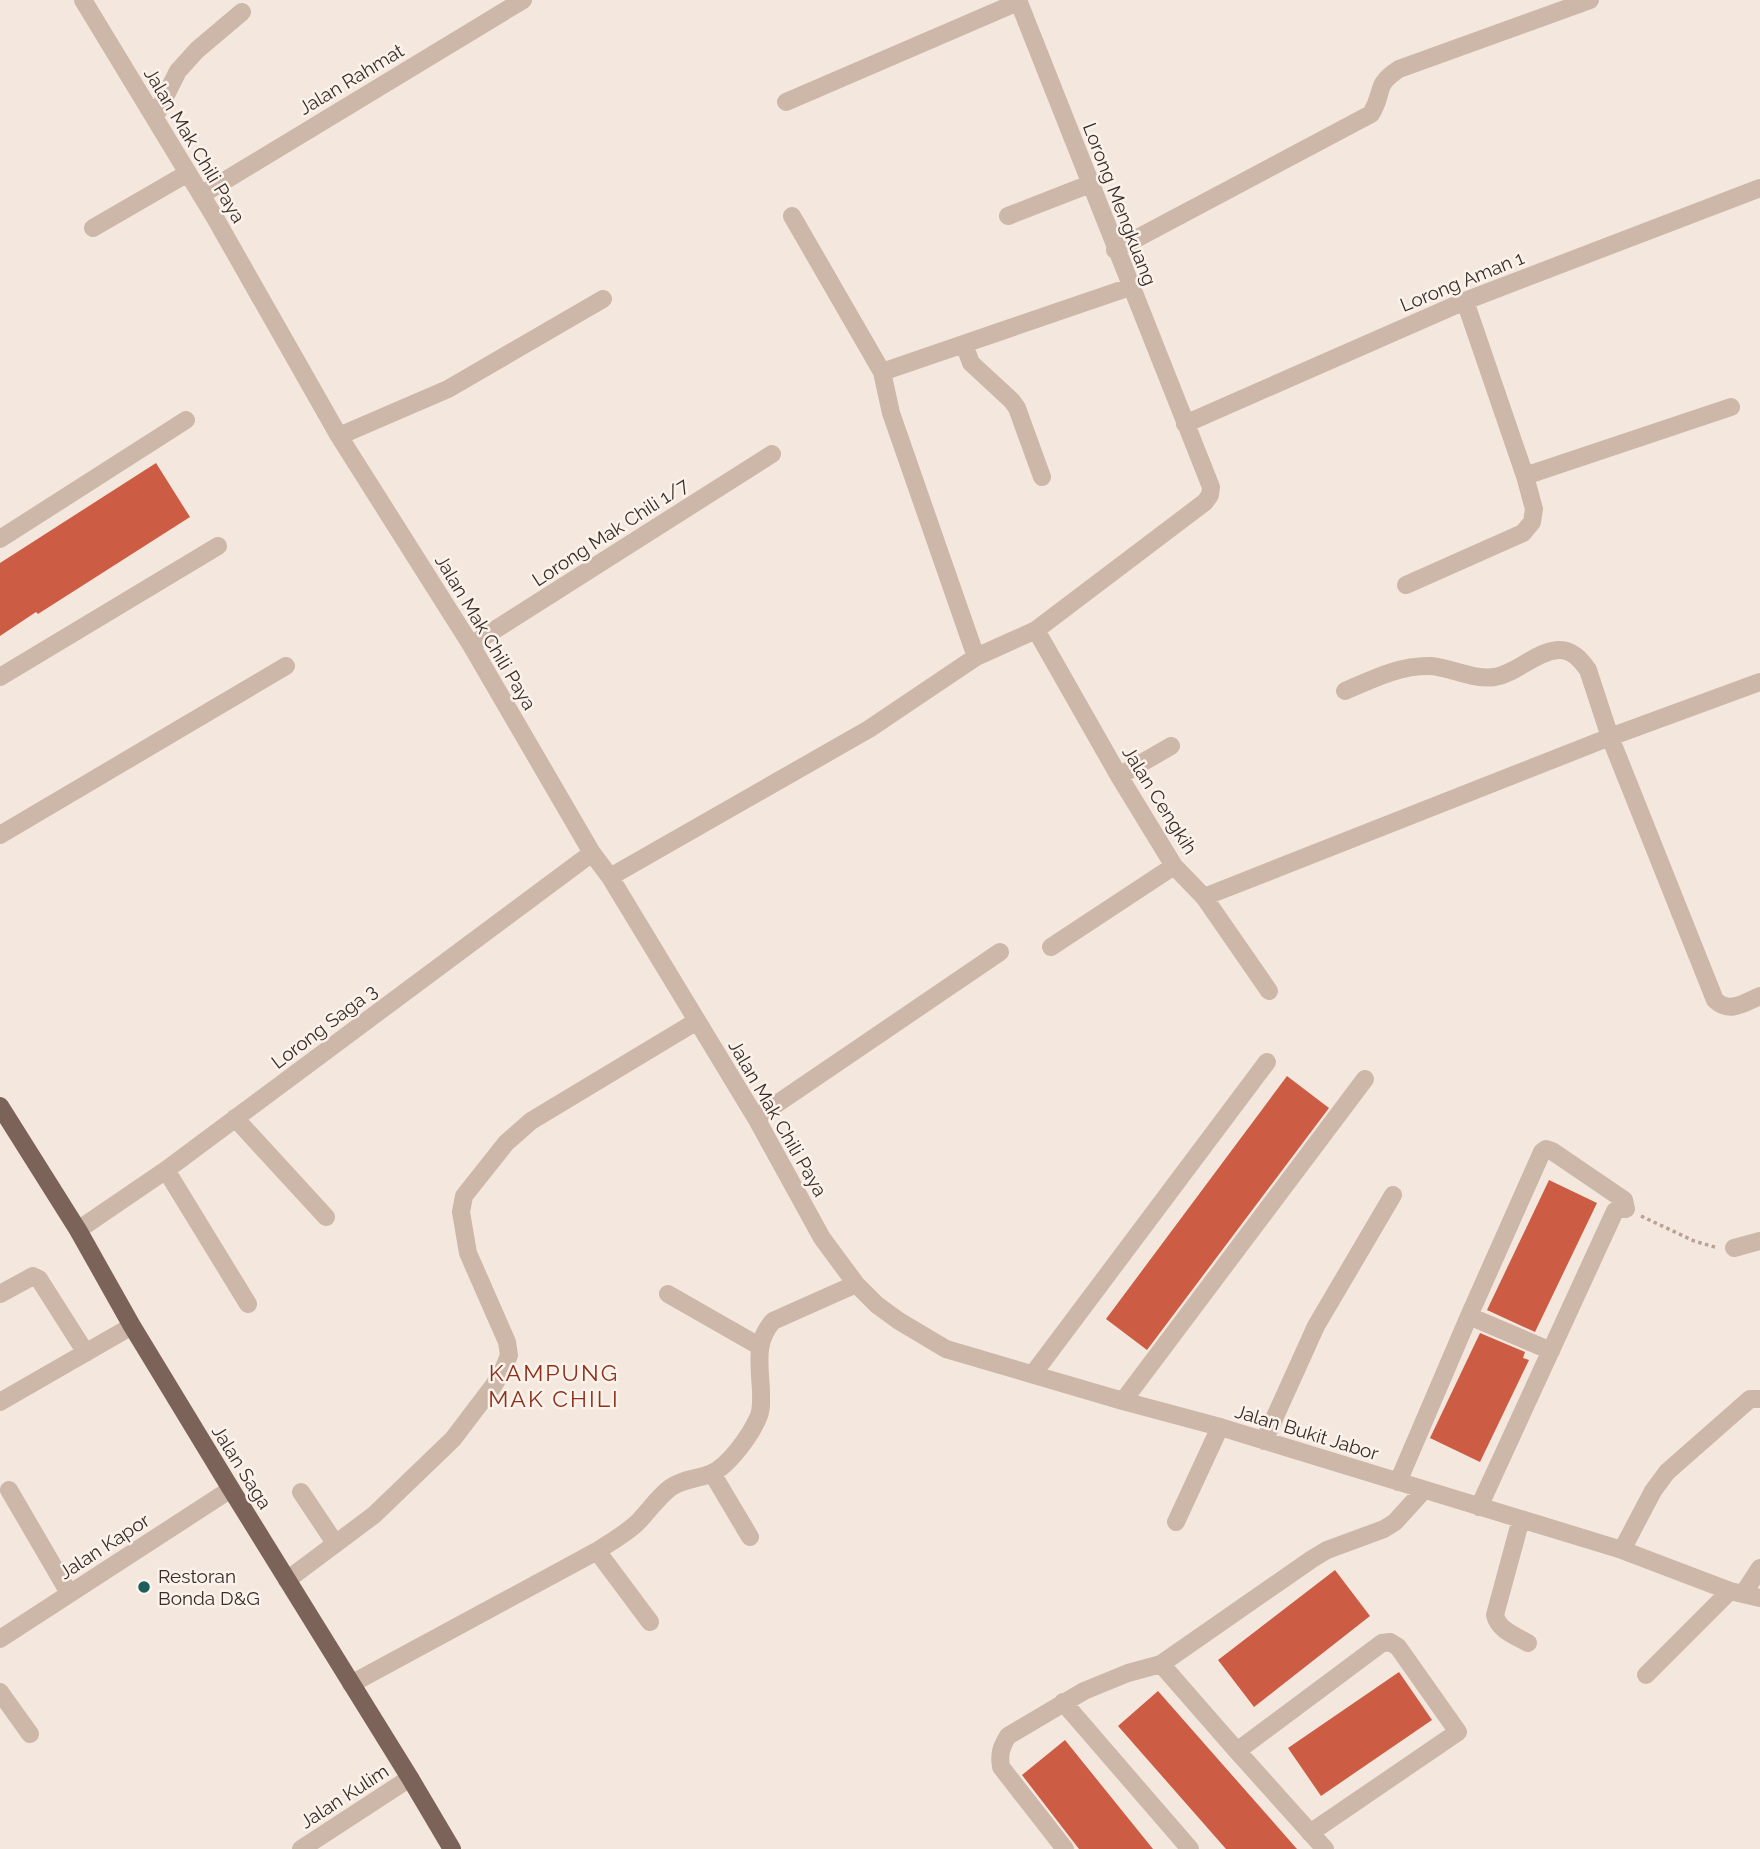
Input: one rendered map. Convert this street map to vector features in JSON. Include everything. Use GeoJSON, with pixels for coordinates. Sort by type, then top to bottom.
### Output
{"type":"FeatureCollection","features":[{"type":"Feature","properties":{"kind":"main road","name":"Jalan Saga"},"geometry":{"type":"LineString","coordinates":[[3,1117],[78,1230],[132,1326],[452,1849]]}},
{"type":"Feature","properties":{"kind":"street","name":"Jalan Mak Chili Paya"},"geometry":{"type":"LineString","coordinates":[[83,0],[201,195],[339,436],[471,645],[592,853],[610,877],[756,1118],[822,1238],[856,1284]]}},
{"type":"Feature","properties":{"kind":"street","name":"Jalan Rahmat"},"geometry":{"type":"LineString","coordinates":[[201,195],[523,0]]}},
{"type":"Feature","properties":{"kind":"street"},"geometry":{"type":"LineString","coordinates":[[1115,250],[1371,114],[1378,103],[1381,85],[1386,77],[1399,69],[1590,0]]}},
{"type":"Feature","properties":{"kind":"street"},"geometry":{"type":"LineString","coordinates":[[786,102],[1018,1]]}},
{"type":"Feature","properties":{"kind":"street","name":"Lorong Mengkuang"},"geometry":{"type":"LineString","coordinates":[[1018,1],[1210,488],[1210,495],[1205,502],[1036,630]]}},
{"type":"Feature","properties":{"kind":"street"},"geometry":{"type":"LineString","coordinates":[[155,117],[178,71],[197,50],[242,12]]}},
{"type":"Feature","properties":{"kind":"street"},"geometry":{"type":"LineString","coordinates":[[93,228],[188,173]]}},
{"type":"Feature","properties":{"kind":"street"},"geometry":{"type":"LineString","coordinates":[[1008,216],[1090,184]]}},
{"type":"Feature","properties":{"kind":"street","name":"Lorong Aman 1"},"geometry":{"type":"LineString","coordinates":[[1185,424],[1465,301],[1760,188]]}},
{"type":"Feature","properties":{"kind":"street"},"geometry":{"type":"LineString","coordinates":[[792,216],[882,372],[891,413],[976,657]]}},
{"type":"Feature","properties":{"kind":"street"},"geometry":{"type":"LineString","coordinates":[[882,372],[1130,286]]}},
{"type":"Feature","properties":{"kind":"street"},"geometry":{"type":"LineString","coordinates":[[339,436],[448,389],[603,299]]}},
{"type":"Feature","properties":{"kind":"street"},"geometry":{"type":"LineString","coordinates":[[1406,585],[1523,533],[1534,515],[1525,476],[1465,301]]}},
{"type":"Feature","properties":{"kind":"street"},"geometry":{"type":"LineString","coordinates":[[964,344],[971,363],[1017,408],[1042,477]]}},
{"type":"Feature","properties":{"kind":"street"},"geometry":{"type":"LineString","coordinates":[[1525,476],[1731,407]]}},
{"type":"Feature","properties":{"kind":"street"},"geometry":{"type":"LineString","coordinates":[[0,539],[186,420]]}},
{"type":"Feature","properties":{"kind":"street","name":"Lorong Mak Chili 1/7"},"geometry":{"type":"LineString","coordinates":[[471,645],[772,454]]}},
{"type":"Feature","properties":{"kind":"street"},"geometry":{"type":"LineString","coordinates":[[0,677],[218,546]]}},
{"type":"Feature","properties":{"kind":"street"},"geometry":{"type":"LineString","coordinates":[[610,877],[869,729],[976,657],[1036,630]]}},
{"type":"Feature","properties":{"kind":"street","name":"Jalan Cengkih"},"geometry":{"type":"LineString","coordinates":[[1036,630],[1174,866],[1204,897],[1269,991]]}},
{"type":"Feature","properties":{"kind":"street"},"geometry":{"type":"LineString","coordinates":[[1345,691],[1391,671],[1414,667],[1433,666],[1479,678],[1503,675],[1557,650],[1565,650],[1575,655],[1588,670],[1610,737],[1715,1000],[1721,1006],[1730,1008],[1760,996]]}},
{"type":"Feature","properties":{"kind":"street"},"geometry":{"type":"LineString","coordinates":[[0,835],[286,666]]}},
{"type":"Feature","properties":{"kind":"street"},"geometry":{"type":"LineString","coordinates":[[1204,897],[1610,737],[1760,682]]}},
{"type":"Feature","properties":{"kind":"street"},"geometry":{"type":"LineString","coordinates":[[1119,776],[1171,746]]}},
{"type":"Feature","properties":{"kind":"street","name":"Lorong Saga 3"},"geometry":{"type":"LineString","coordinates":[[78,1230],[166,1170],[592,853]]}},
{"type":"Feature","properties":{"kind":"street"},"geometry":{"type":"LineString","coordinates":[[1051,947],[1174,866]]}},
{"type":"Feature","properties":{"kind":"street"},"geometry":{"type":"LineString","coordinates":[[756,1118],[1000,952]]}},
{"type":"Feature","properties":{"kind":"street"},"geometry":{"type":"LineString","coordinates":[[287,1580],[374,1515],[453,1439],[494,1385],[509,1355],[508,1342],[468,1253],[461,1212],[464,1196],[506,1143],[531,1121],[697,1021]]}},
{"type":"Feature","properties":{"kind":"street"},"geometry":{"type":"LineString","coordinates":[[1033,1374],[1267,1062]]}},
{"type":"Feature","properties":{"kind":"street"},"geometry":{"type":"LineString","coordinates":[[1123,1401],[1365,1079]]}},
{"type":"Feature","properties":{"kind":"street"},"geometry":{"type":"LineString","coordinates":[[236,1118],[326,1217]]}},
{"type":"Feature","properties":{"kind":"street"},"geometry":{"type":"LineString","coordinates":[[1398,1482],[1469,1316],[1542,1152],[1546,1149],[1625,1200],[1626,1209],[1615,1211],[1479,1507]]}},
{"type":"Feature","properties":{"kind":"street"},"geometry":{"type":"LineString","coordinates":[[166,1170],[248,1304]]}},
{"type":"Feature","properties":{"kind":"street"},"geometry":{"type":"LineString","coordinates":[[1264,1441],[1317,1326],[1393,1195]]}},
{"type":"Feature","properties":{"kind":"street"},"geometry":{"type":"LineString","coordinates":[[1734,1248],[1760,1241]]}},
{"type":"Feature","properties":{"kind":"street"},"geometry":{"type":"LineString","coordinates":[[0,1294],[33,1276],[39,1279],[86,1353]]}},
{"type":"Feature","properties":{"kind":"street"},"geometry":{"type":"LineString","coordinates":[[351,1684],[597,1551],[632,1528],[673,1486],[712,1473],[724,1466],[759,1416],[759,1346],[765,1330],[773,1321],[856,1284]]}},
{"type":"Feature","properties":{"kind":"street","name":"Jalan Bukit Jabor"},"geometry":{"type":"LineString","coordinates":[[856,1284],[877,1305],[899,1321],[946,1349],[1220,1427],[1521,1519],[1622,1550],[1745,1594]]}},
{"type":"Feature","properties":{"kind":"street"},"geometry":{"type":"LineString","coordinates":[[667,1294],[759,1346]]}},
{"type":"Feature","properties":{"kind":"street"},"geometry":{"type":"LineString","coordinates":[[1469,1316],[1551,1352]]}},
{"type":"Feature","properties":{"kind":"street"},"geometry":{"type":"LineString","coordinates":[[0,1402],[132,1326]]}},
{"type":"Feature","properties":{"kind":"street"},"geometry":{"type":"LineString","coordinates":[[1622,1550],[1653,1491],[1667,1472],[1750,1399],[1760,1399]]}},
{"type":"Feature","properties":{"kind":"street"},"geometry":{"type":"LineString","coordinates":[[1176,1522],[1220,1427]]}},
{"type":"Feature","properties":{"kind":"street"},"geometry":{"type":"LineString","coordinates":[[712,1473],[750,1537]]}},
{"type":"Feature","properties":{"kind":"street","name":"Jalan Kapor"},"geometry":{"type":"LineString","coordinates":[[0,1639],[231,1489]]}},
{"type":"Feature","properties":{"kind":"street"},"geometry":{"type":"LineString","coordinates":[[9,1490],[69,1593]]}},
{"type":"Feature","properties":{"kind":"street"},"geometry":{"type":"LineString","coordinates":[[1065,1849],[1001,1767],[1001,1746],[1008,1736],[1063,1702],[1108,1680],[1161,1664],[1312,1559],[1327,1550],[1373,1535],[1395,1522],[1424,1490]]}},
{"type":"Feature","properties":{"kind":"street"},"geometry":{"type":"LineString","coordinates":[[301,1492],[335,1544]]}},
{"type":"Feature","properties":{"kind":"street"},"geometry":{"type":"LineString","coordinates":[[1521,1519],[1494,1615],[1501,1628],[1528,1643]]}},
{"type":"Feature","properties":{"kind":"street"},"geometry":{"type":"LineString","coordinates":[[597,1551],[650,1622]]}},
{"type":"Feature","properties":{"kind":"street"},"geometry":{"type":"LineString","coordinates":[[1646,1675],[1745,1594],[1760,1568]]}},
{"type":"Feature","properties":{"kind":"street"},"geometry":{"type":"LineString","coordinates":[[1237,1751],[1382,1643],[1390,1642],[1398,1647],[1458,1732],[1310,1833]]}},
{"type":"Feature","properties":{"kind":"street"},"geometry":{"type":"LineString","coordinates":[[1161,1664],[1325,1849]]}},
{"type":"Feature","properties":{"kind":"street"},"geometry":{"type":"LineString","coordinates":[[0,1692],[30,1734]]}},
{"type":"Feature","properties":{"kind":"street"},"geometry":{"type":"LineString","coordinates":[[1063,1702],[1190,1849]]}},
{"type":"Feature","properties":{"kind":"street","name":"Jalan Kulim"},"geometry":{"type":"LineString","coordinates":[[300,1849],[410,1778]]}},
{"type":"Feature","properties":{"kind":"path"},"geometry":{"type":"LineString","coordinates":[[1626,1209],[1694,1241],[1708,1246],[1734,1248]]}},
{"type":"Feature","properties":{"kind":"building"},"geometry":{"type":"Polygon","coordinates":[[[156,463],[190,517],[0,636],[0,563],[156,463]]]}},
{"type":"Feature","properties":{"kind":"building"},"geometry":{"type":"Polygon","coordinates":[[[1287,1076],[1329,1108],[1147,1350],[1106,1319],[1287,1076]]]}},
{"type":"Feature","properties":{"kind":"building"},"geometry":{"type":"Polygon","coordinates":[[[1549,1180],[1597,1203],[1535,1332],[1487,1310],[1549,1180]]]}},
{"type":"Feature","properties":{"kind":"building"},"geometry":{"type":"Polygon","coordinates":[[[1480,1333],[1525,1352],[1523,1358],[1529,1360],[1480,1462],[1430,1438],[1480,1333]]]}},
{"type":"Feature","properties":{"kind":"building"},"geometry":{"type":"Polygon","coordinates":[[[1335,1570],[1370,1616],[1254,1707],[1218,1660],[1335,1570]]]}},
{"type":"Feature","properties":{"kind":"building"},"geometry":{"type":"Polygon","coordinates":[[[1399,1672],[1432,1720],[1321,1796],[1288,1748],[1399,1672]]]}},
{"type":"Feature","properties":{"kind":"building"},"geometry":{"type":"Polygon","coordinates":[[[1158,1691],[1297,1849],[1226,1849],[1118,1726],[1158,1691]]]}},
{"type":"Feature","properties":{"kind":"building"},"geometry":{"type":"Polygon","coordinates":[[[1065,1740],[1153,1849],[1079,1849],[1022,1775],[1065,1740]]]}},
{"type":"Feature","properties":{"kind":"place","name":"Restoran Bonda D&G"},"geometry":{"type":"Point","coordinates":[144,1587]}},
{"type":"Feature","properties":{"kind":"district","name":"KAMPUNG MAK CHILI"},"geometry":{"type":"Point","coordinates":[554,1386]}}]}
